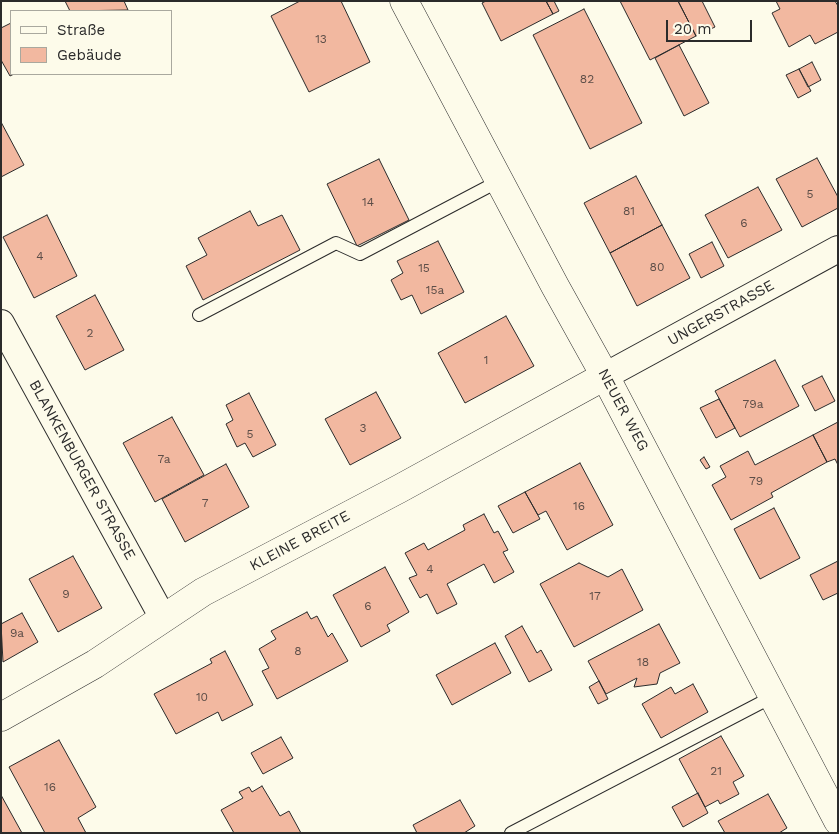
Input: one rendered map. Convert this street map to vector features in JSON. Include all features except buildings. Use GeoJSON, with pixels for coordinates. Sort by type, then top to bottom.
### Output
{"type":"FeatureCollection","features":[{"type":"Feature","properties":{"kind":"main road","name":"NEUER WEG"},"geometry":{"type":"LineString","coordinates":[[404,1],[605,376],[838,821]]}},
{"type":"Feature","properties":{"kind":"main road","name":"KLEINE BREITE"},"geometry":{"type":"LineString","coordinates":[[1,717],[95,664],[203,592],[399,489],[605,376]]}},
{"type":"Feature","properties":{"kind":"street","name":"UNGERSTRASSE"},"geometry":{"type":"LineString","coordinates":[[605,376],[838,249]]}},
{"type":"Feature","properties":{"kind":"street","name":"BLANKENBURGER STRASSE"},"geometry":{"type":"LineString","coordinates":[[1,324],[163,618]]}},
{"type":"Feature","properties":{"kind":"lane"},"geometry":{"type":"LineString","coordinates":[[199,315],[336,243],[360,254],[499,181]]}},
{"type":"Feature","properties":{"kind":"lane"},"geometry":{"type":"LineString","coordinates":[[512,833],[772,697]]}}]}
